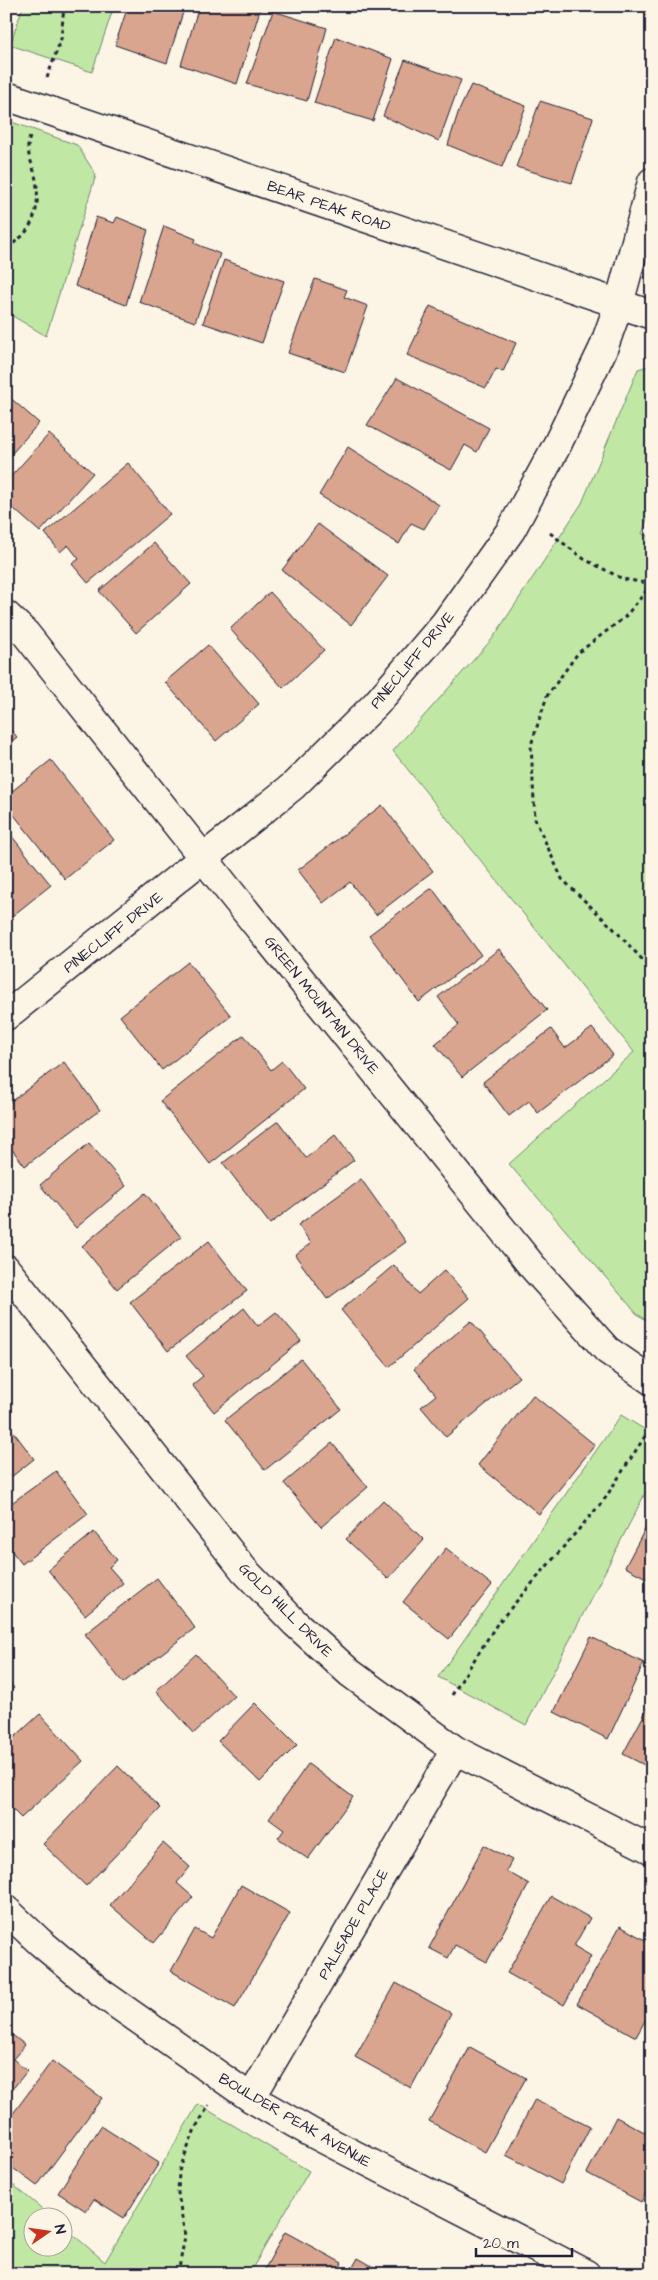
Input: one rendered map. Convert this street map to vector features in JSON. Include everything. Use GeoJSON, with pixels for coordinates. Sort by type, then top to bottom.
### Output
{"type":"FeatureCollection","features":[{"type":"Feature","properties":{"kind":"street","name":"BEAR PEAK ROAD"},"geometry":{"type":"LineString","coordinates":[[6,96],[652,315]]}},
{"type":"Feature","properties":{"kind":"street","name":"PINECLIFF DRIVE"},"geometry":{"type":"LineString","coordinates":[[6,1016],[293,786],[376,704],[444,623],[511,530],[557,445],[603,348],[619,304],[652,182]]}},
{"type":"Feature","properties":{"kind":"street","name":"GREEN MOUNTAIN DRIVE"},"geometry":{"type":"LineString","coordinates":[[6,615],[26,634],[204,859],[532,1266],[607,1350],[652,1381]]}},
{"type":"Feature","properties":{"kind":"street","name":"GOLD HILL DRIVE"},"geometry":{"type":"LineString","coordinates":[[6,1269],[250,1577],[295,1623],[350,1673],[455,1750],[652,1850]]}},
{"type":"Feature","properties":{"kind":"street","name":"PALISADE PLACE"},"geometry":{"type":"LineString","coordinates":[[251,2098],[455,1750]]}},
{"type":"Feature","properties":{"kind":"street","name":"BOULDER PEAK AVENUE"},"geometry":{"type":"LineString","coordinates":[[6,1910],[40,1942],[101,1993],[251,2098],[310,2132],[586,2274]]}},
{"type":"Feature","properties":{"kind":"path"},"geometry":{"type":"LineString","coordinates":[[550,533],[584,559],[623,579],[652,584],[625,617],[578,652],[547,696],[531,745],[534,819],[562,879],[614,929],[652,970]]}},
{"type":"Feature","properties":{"kind":"path"},"geometry":{"type":"LineString","coordinates":[[452,1695],[497,1624],[604,1500],[650,1427]]}},
{"type":"Feature","properties":{"kind":"path"},"geometry":{"type":"LineString","coordinates":[[178,2274],[186,2236],[178,2193],[179,2171],[195,2130],[224,2080]]}},
{"type":"Feature","properties":{"kind":"green space"},"geometry":{"type":"Polygon","coordinates":[[[23,6],[114,6],[92,72],[10,45],[23,6]]]}},
{"type":"Feature","properties":{"kind":"green space"},"geometry":{"type":"Polygon","coordinates":[[[6,120],[77,145],[96,175],[46,336],[6,312],[6,120]]]}},
{"type":"Feature","properties":{"kind":"green space"},"geometry":{"type":"Polygon","coordinates":[[[652,365],[652,504],[642,534],[652,537],[652,1324],[637,1314],[509,1164],[634,1052],[393,751],[493,638],[582,503],[638,369],[652,365]]]}},
{"type":"Feature","properties":{"kind":"green space"},"geometry":{"type":"Polygon","coordinates":[[[621,1415],[652,1434],[652,1480],[526,1725],[438,1677],[621,1415]]]}},
{"type":"Feature","properties":{"kind":"green space"},"geometry":{"type":"Polygon","coordinates":[[[198,2104],[309,2171],[249,2274],[6,2274],[6,2179],[41,2208],[22,2208],[22,2258],[72,2258],[72,2234],[105,2262],[198,2104]]]}},
{"type":"Feature","properties":{"kind":"building"},"geometry":{"type":"Polygon","coordinates":[[[128,6],[185,6],[167,63],[115,45],[128,6]]]}},
{"type":"Feature","properties":{"kind":"building"},"geometry":{"type":"Polygon","coordinates":[[[199,6],[247,6],[260,10],[237,84],[181,65],[199,6]]]}},
{"type":"Feature","properties":{"kind":"building"},"geometry":{"type":"Polygon","coordinates":[[[273,11],[327,28],[307,101],[247,84],[273,11]]]}},
{"type":"Feature","properties":{"kind":"building"},"geometry":{"type":"Polygon","coordinates":[[[336,37],[393,59],[373,121],[314,103],[336,37]]]}},
{"type":"Feature","properties":{"kind":"building"},"geometry":{"type":"Polygon","coordinates":[[[405,60],[461,80],[439,141],[383,116],[405,60]]]}},
{"type":"Feature","properties":{"kind":"building"},"geometry":{"type":"Polygon","coordinates":[[[471,85],[526,106],[502,167],[448,145],[458,113],[471,85]]]}},
{"type":"Feature","properties":{"kind":"building"},"geometry":{"type":"Polygon","coordinates":[[[540,101],[593,118],[572,183],[516,167],[540,101]]]}},
{"type":"Feature","properties":{"kind":"building"},"geometry":{"type":"Polygon","coordinates":[[[96,217],[114,223],[117,217],[148,230],[126,305],[75,286],[96,217]]]}},
{"type":"Feature","properties":{"kind":"building"},"geometry":{"type":"Polygon","coordinates":[[[164,226],[196,239],[194,243],[220,254],[195,322],[139,302],[164,226]]]}},
{"type":"Feature","properties":{"kind":"building"},"geometry":{"type":"Polygon","coordinates":[[[224,260],[284,281],[262,343],[203,323],[224,260]]]}},
{"type":"Feature","properties":{"kind":"building"},"geometry":{"type":"Polygon","coordinates":[[[315,279],[347,290],[344,297],[368,306],[345,372],[288,353],[315,279]]]}},
{"type":"Feature","properties":{"kind":"building"},"geometry":{"type":"Polygon","coordinates":[[[430,306],[516,343],[503,372],[496,369],[486,388],[407,355],[430,306]]]}},
{"type":"Feature","properties":{"kind":"building"},"geometry":{"type":"Polygon","coordinates":[[[397,378],[489,428],[477,452],[465,445],[451,470],[367,425],[397,378]]]}},
{"type":"Feature","properties":{"kind":"building"},"geometry":{"type":"Polygon","coordinates":[[[6,394],[39,423],[6,460],[6,394]]]}},
{"type":"Feature","properties":{"kind":"building"},"geometry":{"type":"Polygon","coordinates":[[[49,434],[93,473],[40,532],[6,502],[6,482],[49,434]]]}},
{"type":"Feature","properties":{"kind":"building"},"geometry":{"type":"Polygon","coordinates":[[[348,447],[439,505],[424,529],[411,523],[399,544],[319,495],[348,447]]]}},
{"type":"Feature","properties":{"kind":"building"},"geometry":{"type":"Polygon","coordinates":[[[128,463],[170,514],[88,583],[72,564],[79,559],[68,545],[60,552],[45,533],[128,463]]]}},
{"type":"Feature","properties":{"kind":"building"},"geometry":{"type":"Polygon","coordinates":[[[318,524],[388,576],[351,625],[282,570],[318,524]]]}},
{"type":"Feature","properties":{"kind":"building"},"geometry":{"type":"Polygon","coordinates":[[[154,543],[191,584],[136,633],[99,591],[154,543]]]}},
{"type":"Feature","properties":{"kind":"building"},"geometry":{"type":"Polygon","coordinates":[[[270,592],[324,650],[283,688],[230,629],[270,592]]]}},
{"type":"Feature","properties":{"kind":"building"},"geometry":{"type":"Polygon","coordinates":[[[208,645],[259,704],[216,741],[165,682],[208,645]]]}},
{"type":"Feature","properties":{"kind":"building"},"geometry":{"type":"Polygon","coordinates":[[[6,724],[17,737],[6,746],[6,724]]]}},
{"type":"Feature","properties":{"kind":"building"},"geometry":{"type":"Polygon","coordinates":[[[51,760],[114,840],[65,879],[6,805],[6,796],[51,760]]]}},
{"type":"Feature","properties":{"kind":"building"},"geometry":{"type":"Polygon","coordinates":[[[382,805],[433,871],[376,915],[350,882],[323,903],[298,870],[382,805]]]}},
{"type":"Feature","properties":{"kind":"building"},"geometry":{"type":"Polygon","coordinates":[[[6,829],[51,885],[6,921],[6,829]]]}},
{"type":"Feature","properties":{"kind":"building"},"geometry":{"type":"Polygon","coordinates":[[[432,888],[481,955],[419,1002],[369,935],[432,888]]]}},
{"type":"Feature","properties":{"kind":"building"},"geometry":{"type":"Polygon","coordinates":[[[499,949],[547,1010],[462,1077],[435,1044],[459,1025],[438,997],[499,949]]]}},
{"type":"Feature","properties":{"kind":"building"},"geometry":{"type":"Polygon","coordinates":[[[188,962],[231,1016],[162,1070],[120,1016],[188,962]]]}},
{"type":"Feature","properties":{"kind":"building"},"geometry":{"type":"Polygon","coordinates":[[[592,1028],[613,1055],[538,1113],[529,1101],[509,1116],[483,1082],[551,1029],[565,1048],[592,1028]]]}},
{"type":"Feature","properties":{"kind":"building"},"geometry":{"type":"Polygon","coordinates":[[[244,1035],[271,1070],[282,1061],[304,1089],[210,1164],[160,1101],[244,1035]]]}},
{"type":"Feature","properties":{"kind":"building"},"geometry":{"type":"Polygon","coordinates":[[[64,1062],[100,1110],[25,1166],[6,1142],[6,1105],[64,1062]]]}},
{"type":"Feature","properties":{"kind":"building"},"geometry":{"type":"Polygon","coordinates":[[[278,1121],[306,1158],[335,1135],[354,1160],[270,1224],[223,1163],[278,1121]]]}},
{"type":"Feature","properties":{"kind":"building"},"geometry":{"type":"Polygon","coordinates":[[[89,1143],[126,1186],[76,1228],[40,1185],[89,1143]]]}},
{"type":"Feature","properties":{"kind":"building"},"geometry":{"type":"Polygon","coordinates":[[[361,1179],[406,1242],[327,1299],[295,1255],[311,1243],[298,1225],[361,1179]]]}},
{"type":"Feature","properties":{"kind":"building"},"geometry":{"type":"Polygon","coordinates":[[[145,1193],[181,1237],[117,1289],[82,1246],[145,1193]]]}},
{"type":"Feature","properties":{"kind":"building"},"geometry":{"type":"Polygon","coordinates":[[[209,1241],[247,1291],[168,1351],[130,1302],[209,1241]]]}},
{"type":"Feature","properties":{"kind":"building"},"geometry":{"type":"Polygon","coordinates":[[[394,1265],[418,1294],[445,1270],[469,1298],[389,1367],[341,1310],[394,1265]]]}},
{"type":"Feature","properties":{"kind":"building"},"geometry":{"type":"Polygon","coordinates":[[[244,1308],[258,1326],[276,1312],[301,1341],[214,1412],[192,1385],[203,1376],[186,1356],[244,1308]]]}},
{"type":"Feature","properties":{"kind":"building"},"geometry":{"type":"Polygon","coordinates":[[[471,1321],[519,1377],[446,1437],[421,1407],[436,1395],[414,1369],[471,1321]]]}},
{"type":"Feature","properties":{"kind":"building"},"geometry":{"type":"Polygon","coordinates":[[[301,1359],[341,1409],[265,1470],[225,1420],[301,1359]]]}},
{"type":"Feature","properties":{"kind":"building"},"geometry":{"type":"Polygon","coordinates":[[[533,1395],[595,1445],[539,1514],[478,1465],[533,1395]]]}},
{"type":"Feature","properties":{"kind":"building"},"geometry":{"type":"Polygon","coordinates":[[[6,1422],[34,1459],[6,1481],[6,1422]]]}},
{"type":"Feature","properties":{"kind":"building"},"geometry":{"type":"Polygon","coordinates":[[[332,1443],[368,1487],[321,1527],[284,1483],[332,1443]]]}},
{"type":"Feature","properties":{"kind":"building"},"geometry":{"type":"Polygon","coordinates":[[[56,1471],[88,1514],[22,1564],[6,1544],[6,1507],[56,1471]]]}},
{"type":"Feature","properties":{"kind":"building"},"geometry":{"type":"Polygon","coordinates":[[[383,1500],[424,1540],[388,1579],[346,1539],[383,1500]]]}},
{"type":"Feature","properties":{"kind":"building"},"geometry":{"type":"Polygon","coordinates":[[[652,1516],[652,1581],[625,1567],[652,1516]]]}},
{"type":"Feature","properties":{"kind":"building"},"geometry":{"type":"Polygon","coordinates":[[[94,1532],[117,1560],[109,1567],[123,1583],[85,1615],[48,1570],[94,1532]]]}},
{"type":"Feature","properties":{"kind":"building"},"geometry":{"type":"Polygon","coordinates":[[[446,1548],[492,1585],[449,1639],[403,1602],[446,1548]]]}},
{"type":"Feature","properties":{"kind":"building"},"geometry":{"type":"Polygon","coordinates":[[[157,1578],[195,1628],[123,1683],[85,1634],[157,1578]]]}},
{"type":"Feature","properties":{"kind":"building"},"geometry":{"type":"Polygon","coordinates":[[[591,1637],[644,1663],[608,1739],[554,1712],[591,1637]]]}},
{"type":"Feature","properties":{"kind":"building"},"geometry":{"type":"Polygon","coordinates":[[[196,1654],[234,1696],[194,1733],[156,1691],[196,1654]]]}},
{"type":"Feature","properties":{"kind":"building"},"geometry":{"type":"Polygon","coordinates":[[[6,1678],[14,1688],[6,1694],[6,1678]]]}},
{"type":"Feature","properties":{"kind":"building"},"geometry":{"type":"Polygon","coordinates":[[[652,1700],[652,1769],[623,1754],[652,1700]]]}},
{"type":"Feature","properties":{"kind":"building"},"geometry":{"type":"Polygon","coordinates":[[[255,1703],[297,1745],[260,1782],[218,1741],[255,1703]]]}},
{"type":"Feature","properties":{"kind":"building"},"geometry":{"type":"Polygon","coordinates":[[[40,1714],[83,1761],[21,1818],[6,1803],[6,1745],[40,1714]]]}},
{"type":"Feature","properties":{"kind":"building"},"geometry":{"type":"Polygon","coordinates":[[[308,1764],[353,1797],[308,1859],[278,1838],[284,1830],[269,1819],[308,1764]]]}},
{"type":"Feature","properties":{"kind":"building"},"geometry":{"type":"Polygon","coordinates":[[[118,1766],[161,1808],[86,1886],[43,1844],[118,1766]]]}},
{"type":"Feature","properties":{"kind":"building"},"geometry":{"type":"Polygon","coordinates":[[[163,1843],[190,1867],[177,1883],[193,1897],[154,1943],[110,1905],[163,1843]]]}},
{"type":"Feature","properties":{"kind":"building"},"geometry":{"type":"Polygon","coordinates":[[[484,1845],[512,1860],[506,1871],[529,1884],[487,1962],[455,1945],[448,1958],[429,1948],[484,1845]]]}},
{"type":"Feature","properties":{"kind":"building"},"geometry":{"type":"Polygon","coordinates":[[[241,1885],[290,1913],[235,2008],[171,1971],[195,1929],[211,1938],[241,1885]]]}},
{"type":"Feature","properties":{"kind":"building"},"geometry":{"type":"Polygon","coordinates":[[[551,1896],[590,1918],[574,1946],[591,1956],[564,2005],[507,1973],[551,1896]]]}},
{"type":"Feature","properties":{"kind":"building"},"geometry":{"type":"Polygon","coordinates":[[[620,1926],[652,1944],[652,2008],[636,2037],[577,2004],[620,1926]]]}},
{"type":"Feature","properties":{"kind":"building"},"geometry":{"type":"Polygon","coordinates":[[[396,1983],[451,2013],[411,2088],[355,2057],[396,1983]]]}},
{"type":"Feature","properties":{"kind":"building"},"geometry":{"type":"Polygon","coordinates":[[[6,2030],[25,2045],[13,2059],[27,2071],[6,2097],[6,2030]]]}},
{"type":"Feature","properties":{"kind":"building"},"geometry":{"type":"Polygon","coordinates":[[[470,2047],[526,2078],[485,2152],[429,2121],[470,2047]]]}},
{"type":"Feature","properties":{"kind":"building"},"geometry":{"type":"Polygon","coordinates":[[[52,2061],[102,2098],[37,2186],[6,2163],[6,2123],[52,2061]]]}},
{"type":"Feature","properties":{"kind":"building"},"geometry":{"type":"Polygon","coordinates":[[[535,2099],[590,2127],[561,2184],[506,2155],[535,2099]]]}},
{"type":"Feature","properties":{"kind":"building"},"geometry":{"type":"Polygon","coordinates":[[[616,2117],[652,2136],[652,2182],[641,2202],[587,2173],[616,2117]]]}},
{"type":"Feature","properties":{"kind":"building"},"geometry":{"type":"Polygon","coordinates":[[[101,2126],[159,2163],[124,2218],[94,2199],[86,2211],[58,2193],[101,2126]]]}},
{"type":"Feature","properties":{"kind":"building"},"geometry":{"type":"Polygon","coordinates":[[[285,2232],[342,2263],[336,2274],[262,2274],[285,2232]]]}},
{"type":"Feature","properties":{"kind":"building"},"geometry":{"type":"Polygon","coordinates":[[[358,2258],[386,2274],[349,2274],[358,2258]]]}}]}
